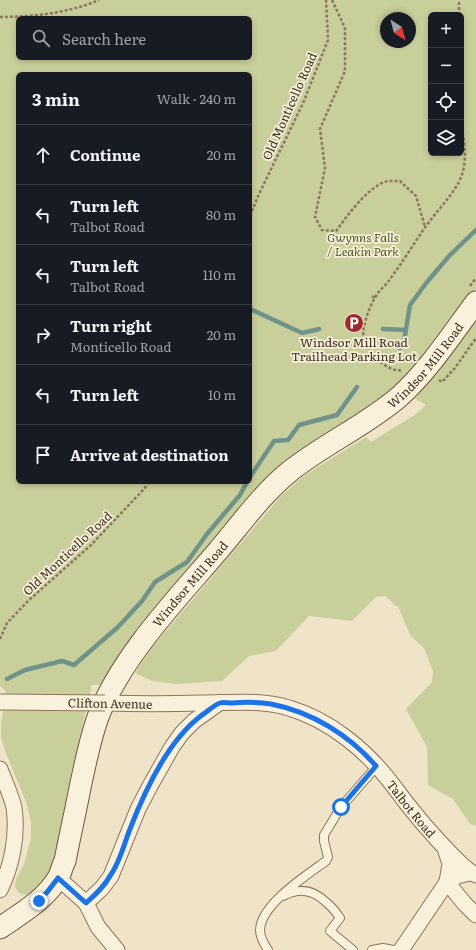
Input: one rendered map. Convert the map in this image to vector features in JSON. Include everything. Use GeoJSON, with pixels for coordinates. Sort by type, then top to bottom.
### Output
{"type":"FeatureCollection","features":[{"type":"Feature","properties":{"kind":"main road","name":"Windsor Mill Road"},"geometry":{"type":"LineString","coordinates":[[0,928],[39,901],[58,878],[65,861],[92,736],[99,716],[112,688],[132,656],[155,625],[267,493],[288,473],[314,454],[362,424],[400,396],[424,370],[472,296]]}},
{"type":"Feature","properties":{"kind":"street","name":"Clifton Avenue"},"geometry":{"type":"LineString","coordinates":[[0,702],[166,704],[219,703]]}},
{"type":"Feature","properties":{"kind":"street","name":"Talbot Road"},"geometry":{"type":"LineString","coordinates":[[219,703],[260,702],[289,708],[318,719],[338,732],[366,754],[388,779],[415,815],[445,848],[473,874]]}},
{"type":"Feature","properties":{"kind":"street"},"geometry":{"type":"LineString","coordinates":[[86,903],[102,888],[111,876],[138,810],[172,747],[182,733],[194,721],[219,703]]}},
{"type":"Feature","properties":{"kind":"street"},"geometry":{"type":"LineString","coordinates":[[0,769],[3,788],[14,806],[15,827],[13,850],[5,879],[0,890]]}},
{"type":"Feature","properties":{"kind":"street"},"geometry":{"type":"LineString","coordinates":[[445,848],[450,864],[447,882],[464,904],[476,915]]}},
{"type":"Feature","properties":{"kind":"street"},"geometry":{"type":"LineString","coordinates":[[400,950],[447,882],[457,876],[473,874]]}},
{"type":"Feature","properties":{"kind":"street"},"geometry":{"type":"LineString","coordinates":[[58,878],[86,903],[98,927],[117,950]]}},
{"type":"Feature","properties":{"kind":"lane"},"geometry":{"type":"LineString","coordinates":[[268,950],[261,936],[260,930],[266,912],[289,888],[326,861],[328,857],[324,835],[341,807],[376,766]]}},
{"type":"Feature","properties":{"kind":"lane"},"geometry":{"type":"LineString","coordinates":[[278,899],[289,893],[302,891],[312,892],[321,898],[340,918],[330,931],[353,950]]}},
{"type":"Feature","properties":{"kind":"lane"},"geometry":{"type":"LineString","coordinates":[[372,950],[383,948],[394,950]]}},
{"type":"Feature","properties":{"kind":"path"},"geometry":{"type":"LineString","coordinates":[[35,16],[64,10],[99,0]]}},
{"type":"Feature","properties":{"kind":"path","name":"Old Monticello Road"},"geometry":{"type":"LineString","coordinates":[[252,211],[304,101],[328,40],[326,0]]}},
{"type":"Feature","properties":{"kind":"path"},"geometry":{"type":"LineString","coordinates":[[332,0],[345,28],[345,71],[320,129],[325,168],[315,217],[322,230],[336,231],[358,201],[379,185],[387,182],[400,181],[416,196],[426,227]]}},
{"type":"Feature","properties":{"kind":"path"},"geometry":{"type":"LineString","coordinates":[[459,0],[459,12]]}},
{"type":"Feature","properties":{"kind":"path"},"geometry":{"type":"LineString","coordinates":[[0,17],[16,17]]}},
{"type":"Feature","properties":{"kind":"path"},"geometry":{"type":"LineString","coordinates":[[404,370],[398,371],[390,368],[379,361],[369,351],[364,340],[363,327],[375,298],[390,280],[459,181],[464,163],[464,142]]}},
{"type":"Feature","properties":{"kind":"path"},"geometry":{"type":"LineString","coordinates":[[472,296],[476,278]]}},
{"type":"Feature","properties":{"kind":"path","name":"Old Monticello Road"},"geometry":{"type":"LineString","coordinates":[[0,639],[6,624],[29,600],[91,546],[144,490],[148,484]]}},
{"type":"Feature","properties":{"kind":"green space","name":"Gwynns Falls / Leakin Park"},"geometry":{"type":"Polygon","coordinates":[[[0,0],[476,0],[476,289],[417,369],[373,408],[306,450],[106,685],[92,685],[68,789],[56,858],[48,876],[39,886],[26,895],[19,893],[15,887],[16,879],[24,864],[31,838],[31,822],[26,802],[1,738],[1,723],[6,692],[0,686],[0,0]]]}},
{"type":"Feature","properties":{"kind":"green space"},"geometry":{"type":"Polygon","coordinates":[[[476,321],[476,826],[470,824],[453,799],[428,785],[427,747],[406,709],[432,682],[433,671],[424,648],[410,635],[398,606],[396,606],[385,596],[376,597],[352,621],[309,616],[276,651],[249,656],[222,681],[176,684],[152,681],[135,673],[153,646],[281,496],[305,475],[366,437],[371,442],[416,414],[426,405],[415,399],[476,321]]]}},
{"type":"Feature","properties":{"kind":"waterway"},"geometry":{"type":"LineString","coordinates":[[400,348],[404,341],[410,305],[450,255],[476,230]]}},
{"type":"Feature","properties":{"kind":"waterway"},"geometry":{"type":"LineString","coordinates":[[252,310],[302,333],[319,329]]}},
{"type":"Feature","properties":{"kind":"waterway"},"geometry":{"type":"LineString","coordinates":[[383,329],[406,330]]}},
{"type":"Feature","properties":{"kind":"waterway"},"geometry":{"type":"LineString","coordinates":[[252,474],[274,441],[288,440],[299,425],[337,415],[357,387]]}},
{"type":"Feature","properties":{"kind":"waterway"},"geometry":{"type":"LineString","coordinates":[[7,679],[25,670],[62,661],[74,665],[118,627],[142,601],[155,582],[187,562],[207,534],[240,495],[246,484]]}},
{"type":"Feature","properties":{"kind":"place","name":"Windsor Mill Road Trailhead Parking Lot"},"geometry":{"type":"Point","coordinates":[354,323]}},
{"type":"Feature","properties":{"kind":"route"},"geometry":{"type":"LineString","coordinates":[[39,901],[58,878],[86,903],[102,888],[111,876],[138,810],[172,747],[182,733],[194,721],[219,703],[260,702],[289,708],[318,719],[338,732],[366,754],[376,766],[341,807]]}}]}
